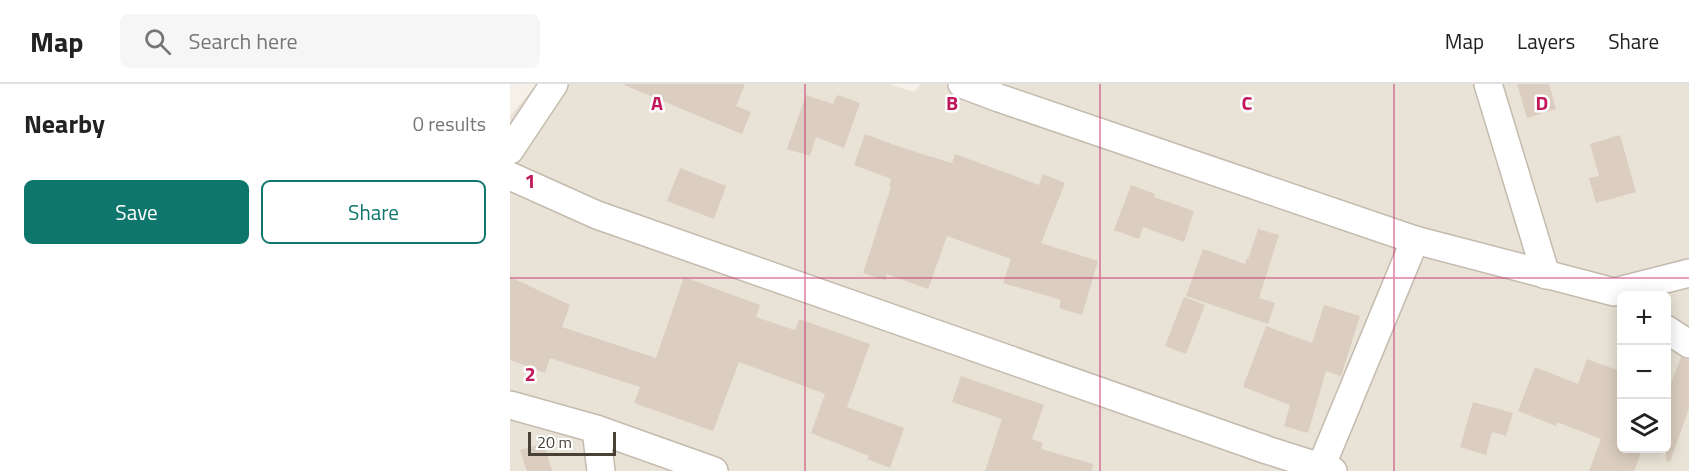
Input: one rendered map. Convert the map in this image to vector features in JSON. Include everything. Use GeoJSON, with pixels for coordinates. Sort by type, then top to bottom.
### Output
{"type":"FeatureCollection","features":[{"type":"Feature","properties":{"kind":"street"},"geometry":{"type":"LineString","coordinates":[[510,150],[554,84]]}},
{"type":"Feature","properties":{"kind":"street"},"geometry":{"type":"LineString","coordinates":[[962,84],[1415,240],[1617,295]]}},
{"type":"Feature","properties":{"kind":"street"},"geometry":{"type":"LineString","coordinates":[[1488,84],[1546,275]]}},
{"type":"Feature","properties":{"kind":"street"},"geometry":{"type":"LineString","coordinates":[[510,176],[597,215],[1263,460],[1327,469],[1415,240]]}},
{"type":"Feature","properties":{"kind":"street"},"geometry":{"type":"LineString","coordinates":[[1631,291],[1689,273]]}},
{"type":"Feature","properties":{"kind":"street"},"geometry":{"type":"LineString","coordinates":[[1671,332],[1689,344]]}},
{"type":"Feature","properties":{"kind":"street"},"geometry":{"type":"LineString","coordinates":[[510,405],[596,429],[714,471]]}},
{"type":"Feature","properties":{"kind":"street"},"geometry":{"type":"LineString","coordinates":[[596,429],[601,471]]}},
{"type":"Feature","properties":{"kind":"shaded area"},"geometry":{"type":"Polygon","coordinates":[[[537,84],[888,84],[914,92],[921,84],[1689,84],[1689,471],[510,471],[510,116],[537,84]]]}},
{"type":"Feature","properties":{"kind":"building"},"geometry":{"type":"Polygon","coordinates":[[[622,84],[745,84],[736,106],[751,112],[742,134],[622,84]]]}},
{"type":"Feature","properties":{"kind":"building"},"geometry":{"type":"Polygon","coordinates":[[[1517,84],[1549,84],[1556,109],[1527,118],[1517,84]]]}},
{"type":"Feature","properties":{"kind":"building"},"geometry":{"type":"Polygon","coordinates":[[[806,95],[833,104],[837,95],[860,103],[844,148],[816,137],[810,156],[787,149],[806,95]]]}},
{"type":"Feature","properties":{"kind":"building"},"geometry":{"type":"Polygon","coordinates":[[[865,134],[952,163],[955,154],[1039,185],[1043,174],[1065,183],[1041,243],[1098,261],[1082,315],[1059,308],[1061,300],[1003,283],[1011,259],[947,236],[928,289],[887,274],[885,280],[863,273],[891,187],[889,187],[891,179],[854,165],[865,134]]]}},
{"type":"Feature","properties":{"kind":"building"},"geometry":{"type":"Polygon","coordinates":[[[1620,135],[1636,192],[1596,203],[1589,178],[1599,176],[1590,144],[1620,135]]]}},
{"type":"Feature","properties":{"kind":"building"},"geometry":{"type":"Polygon","coordinates":[[[680,168],[726,186],[714,219],[667,201],[680,168]]]}},
{"type":"Feature","properties":{"kind":"building"},"geometry":{"type":"Polygon","coordinates":[[[1131,185],[1155,194],[1154,197],[1194,211],[1184,242],[1143,227],[1139,239],[1114,230],[1131,185]]]}},
{"type":"Feature","properties":{"kind":"building"},"geometry":{"type":"Polygon","coordinates":[[[1258,229],[1279,235],[1259,298],[1275,303],[1268,324],[1186,296],[1203,249],[1245,264],[1258,229]]]}},
{"type":"Feature","properties":{"kind":"building"},"geometry":{"type":"Polygon","coordinates":[[[510,277],[570,305],[562,327],[656,358],[684,277],[760,305],[756,317],[795,330],[799,319],[870,344],[847,407],[904,428],[890,468],[867,459],[869,456],[811,433],[825,394],[739,362],[713,431],[634,403],[640,387],[550,358],[545,373],[510,360],[510,277]]]}},
{"type":"Feature","properties":{"kind":"building"},"geometry":{"type":"Polygon","coordinates":[[[1184,297],[1205,305],[1186,354],[1165,346],[1184,297]]]}},
{"type":"Feature","properties":{"kind":"building"},"geometry":{"type":"Polygon","coordinates":[[[1324,305],[1360,316],[1341,376],[1326,371],[1308,433],[1284,426],[1290,405],[1243,387],[1266,326],[1312,343],[1324,305]]]}},
{"type":"Feature","properties":{"kind":"building"},"geometry":{"type":"Polygon","coordinates":[[[1681,357],[1689,360],[1689,408],[1670,462],[1666,461],[1666,453],[1671,453],[1671,384],[1681,357]]]}},
{"type":"Feature","properties":{"kind":"building"},"geometry":{"type":"Polygon","coordinates":[[[1587,359],[1617,370],[1617,453],[1641,453],[1634,471],[1589,471],[1601,439],[1557,422],[1556,426],[1518,411],[1535,367],[1578,384],[1587,359]]]}},
{"type":"Feature","properties":{"kind":"building"},"geometry":{"type":"Polygon","coordinates":[[[961,376],[1044,405],[1032,439],[1043,443],[1041,449],[1093,464],[1092,471],[985,471],[1002,419],[952,402],[961,376]]]}},
{"type":"Feature","properties":{"kind":"building"},"geometry":{"type":"Polygon","coordinates":[[[1473,402],[1513,413],[1506,436],[1492,432],[1486,455],[1460,447],[1473,402]]]}},
{"type":"Feature","properties":{"kind":"building"},"geometry":{"type":"Polygon","coordinates":[[[544,443],[552,471],[527,471],[520,450],[544,443]]]}}]}
